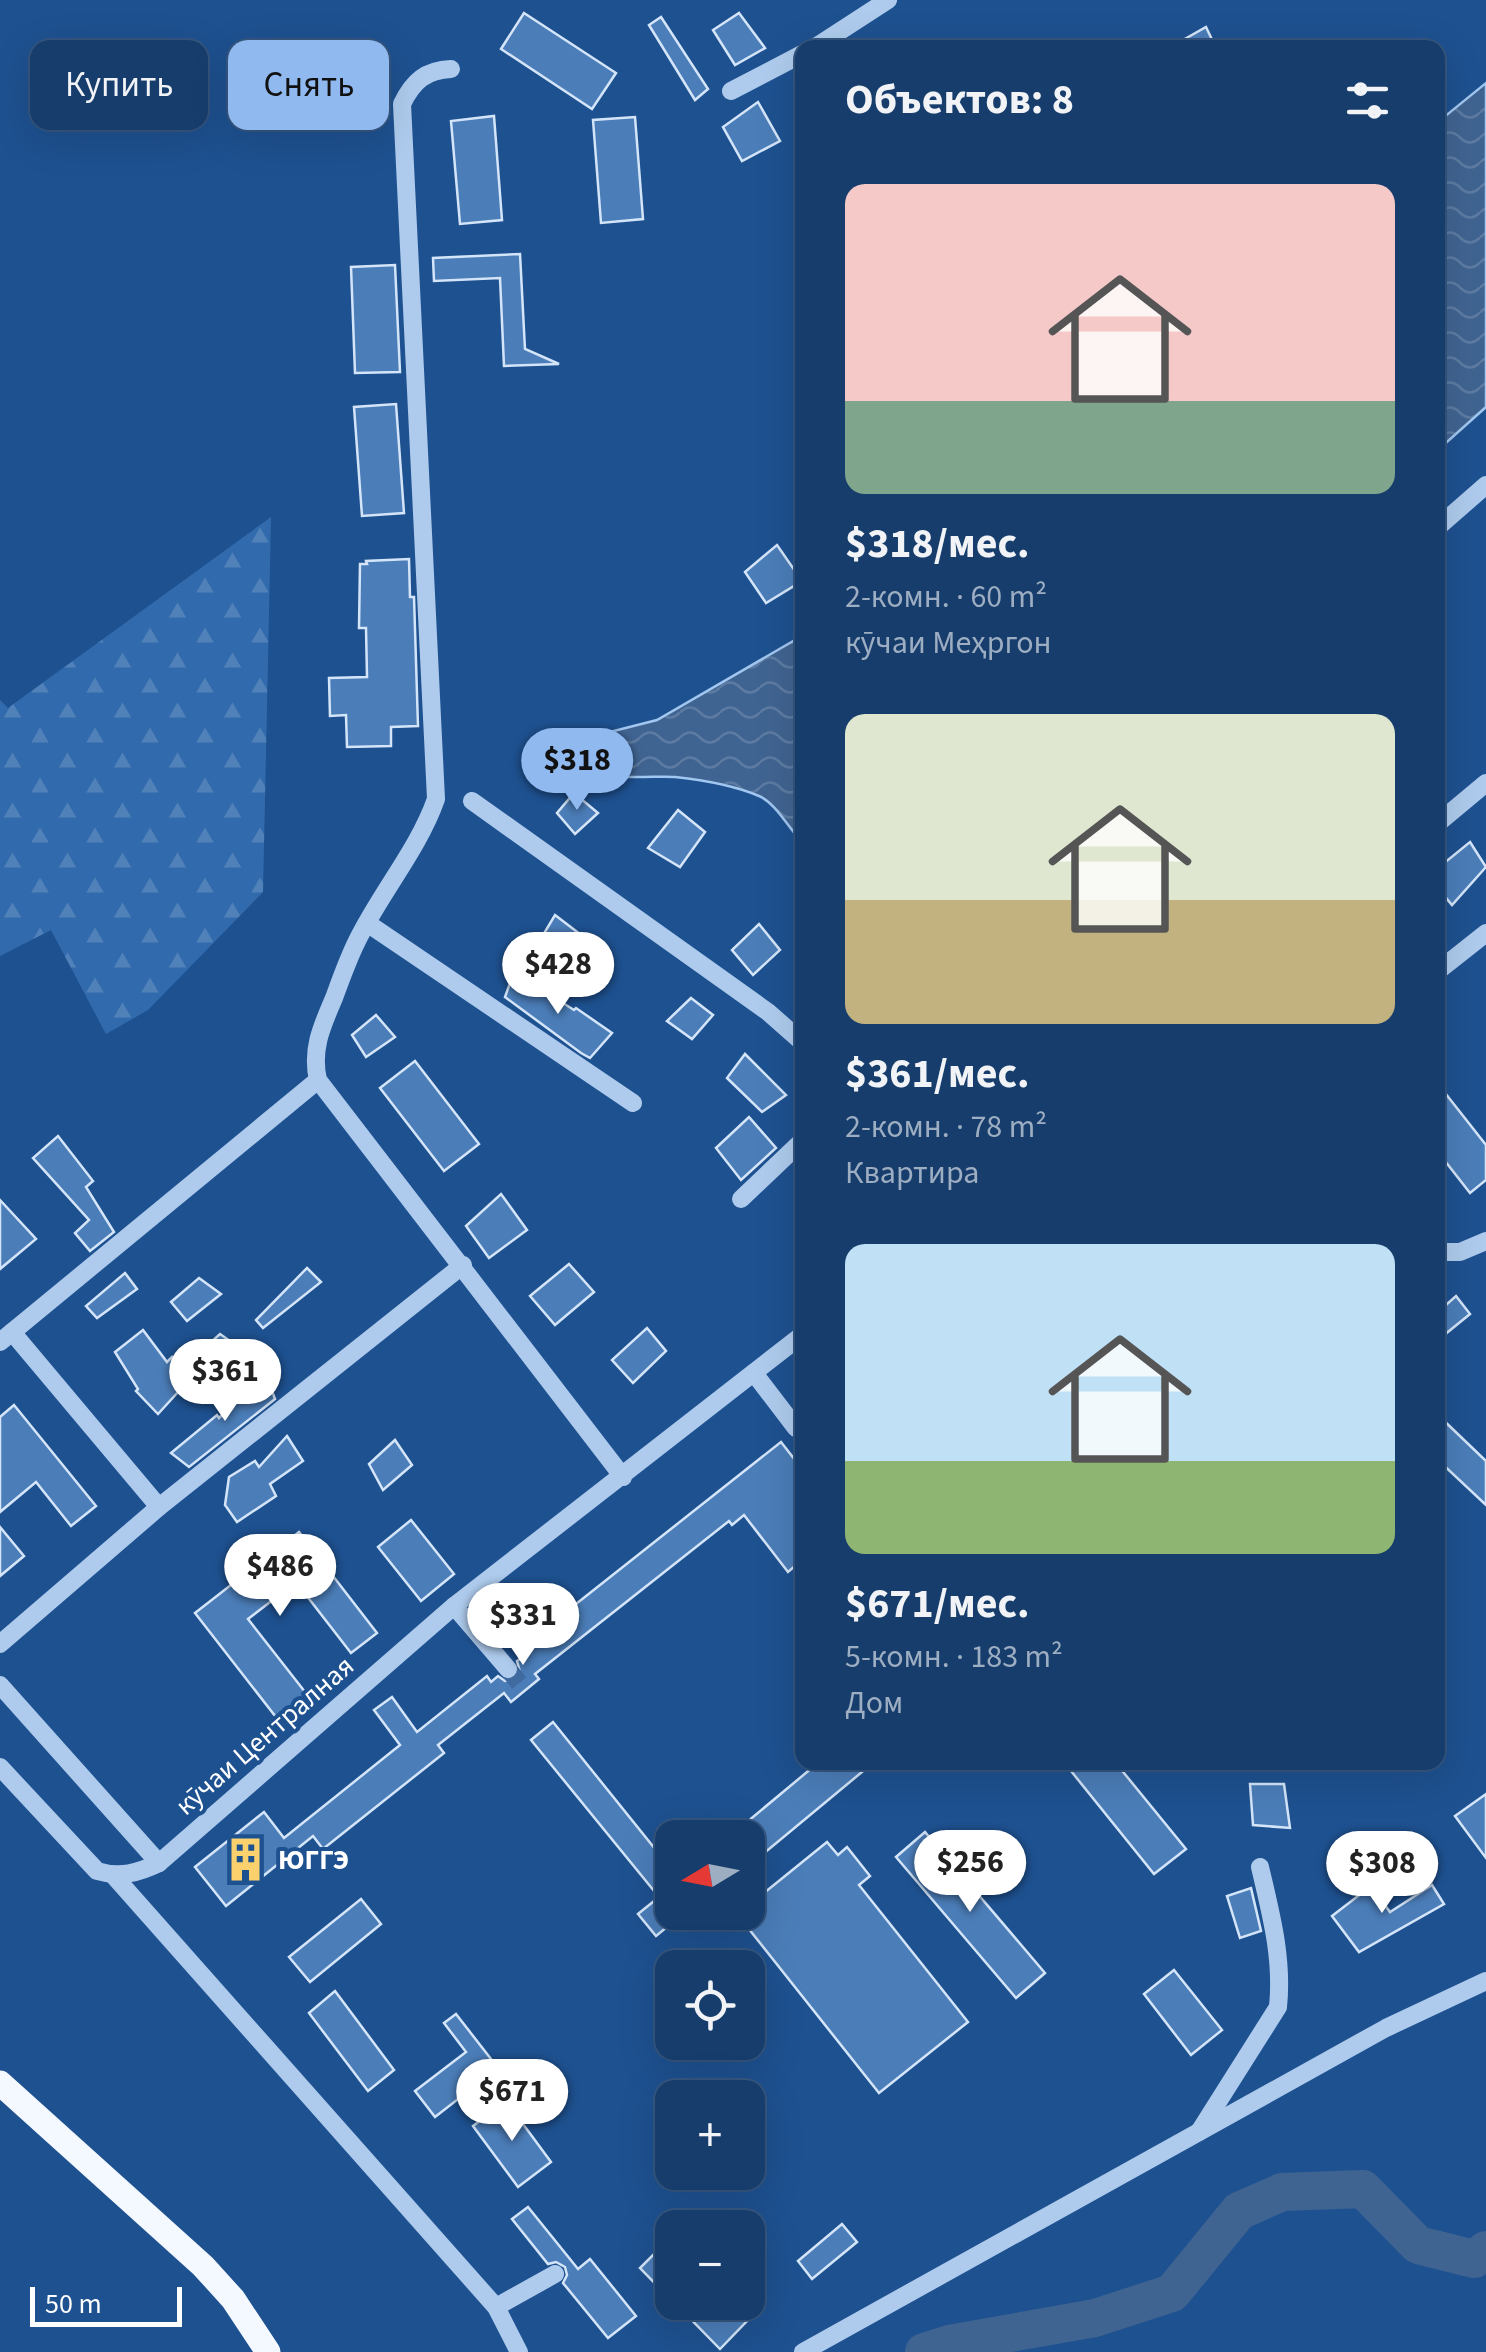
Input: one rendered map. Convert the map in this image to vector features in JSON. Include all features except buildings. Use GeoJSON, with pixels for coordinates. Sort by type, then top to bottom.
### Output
{"type":"FeatureCollection","features":[{"type":"Feature","properties":{"kind":"main road"},"geometry":{"type":"LineString","coordinates":[[0,2082],[203,2266],[234,2298],[268,2352]]}},
{"type":"Feature","properties":{"kind":"street"},"geometry":{"type":"LineString","coordinates":[[826,40],[888,0]]}},
{"type":"Feature","properties":{"kind":"street"},"geometry":{"type":"LineString","coordinates":[[732,92],[795,58]]}},
{"type":"Feature","properties":{"kind":"street"},"geometry":{"type":"LineString","coordinates":[[451,69],[426,73],[402,104],[436,799],[424,834],[405,858],[357,941],[318,1036],[314,1064],[318,1080],[623,1477]]}},
{"type":"Feature","properties":{"kind":"street"},"geometry":{"type":"LineString","coordinates":[[1445,521],[1486,486]]}},
{"type":"Feature","properties":{"kind":"street"},"geometry":{"type":"LineString","coordinates":[[1445,817],[1486,783]]}},
{"type":"Feature","properties":{"kind":"street"},"geometry":{"type":"LineString","coordinates":[[472,801],[768,1012],[795,1036]]}},
{"type":"Feature","properties":{"kind":"street"},"geometry":{"type":"LineString","coordinates":[[367,923],[633,1103]]}},
{"type":"Feature","properties":{"kind":"street"},"geometry":{"type":"LineString","coordinates":[[1445,966],[1486,934]]}},
{"type":"Feature","properties":{"kind":"street"},"geometry":{"type":"LineString","coordinates":[[159,1507],[6,1337],[318,1080]]}},
{"type":"Feature","properties":{"kind":"street"},"geometry":{"type":"LineString","coordinates":[[742,1199],[795,1148]]}},
{"type":"Feature","properties":{"kind":"street"},"geometry":{"type":"LineString","coordinates":[[1445,1252],[1460,1252],[1486,1241]]}},
{"type":"Feature","properties":{"kind":"street"},"geometry":{"type":"LineString","coordinates":[[0,1644],[159,1507],[462,1266]]}},
{"type":"Feature","properties":{"kind":"street","name":"кӯчаи Централная"},"geometry":{"type":"LineString","coordinates":[[114,1876],[159,1863],[454,1606],[795,1341]]}},
{"type":"Feature","properties":{"kind":"street"},"geometry":{"type":"LineString","coordinates":[[754,1374],[795,1427]]}},
{"type":"Feature","properties":{"kind":"street"},"geometry":{"type":"LineString","coordinates":[[454,1606],[508,1668]]}},
{"type":"Feature","properties":{"kind":"street"},"geometry":{"type":"LineString","coordinates":[[0,1684],[159,1863]]}},
{"type":"Feature","properties":{"kind":"street"},"geometry":{"type":"LineString","coordinates":[[0,1767],[85,1862],[114,1876],[496,2307],[519,2352]]}},
{"type":"Feature","properties":{"kind":"street"},"geometry":{"type":"LineString","coordinates":[[1199,2133],[1278,2007],[1277,1940],[1260,1867]]}},
{"type":"Feature","properties":{"kind":"street"},"geometry":{"type":"LineString","coordinates":[[803,2352],[1386,2028],[1486,1981]]}},
{"type":"Feature","properties":{"kind":"street"},"geometry":{"type":"LineString","coordinates":[[496,2307],[555,2274]]}},
{"type":"Feature","properties":{"kind":"green space"},"geometry":{"type":"Polygon","coordinates":[[[271,517],[263,892],[148,1010],[106,1034],[51,930],[0,956],[0,700],[8,708],[271,517]]]}},
{"type":"Feature","properties":{"kind":"water"},"geometry":{"type":"Polygon","coordinates":[[[1486,83],[1486,407],[1445,444],[1445,116],[1486,83]]]}},
{"type":"Feature","properties":{"kind":"water"},"geometry":{"type":"Polygon","coordinates":[[[795,640],[795,833],[771,804],[749,792],[686,778],[614,776],[588,766],[583,754],[586,738],[657,720],[795,640]]]}},
{"type":"Feature","properties":{"kind":"waterway"},"geometry":{"type":"LineString","coordinates":[[924,2352],[1095,2318],[1172,2293],[1239,2211],[1282,2192],[1363,2189],[1418,2245],[1474,2259],[1486,2250]]}},
{"type":"Feature","properties":{"kind":"tunnel"},"geometry":{"type":"LineString","coordinates":[[508,1669],[525,1690]]}},
{"type":"Feature","properties":{"kind":"place","name":"ЮГГЭ"},"geometry":{"type":"Point","coordinates":[245,1859]}}]}
